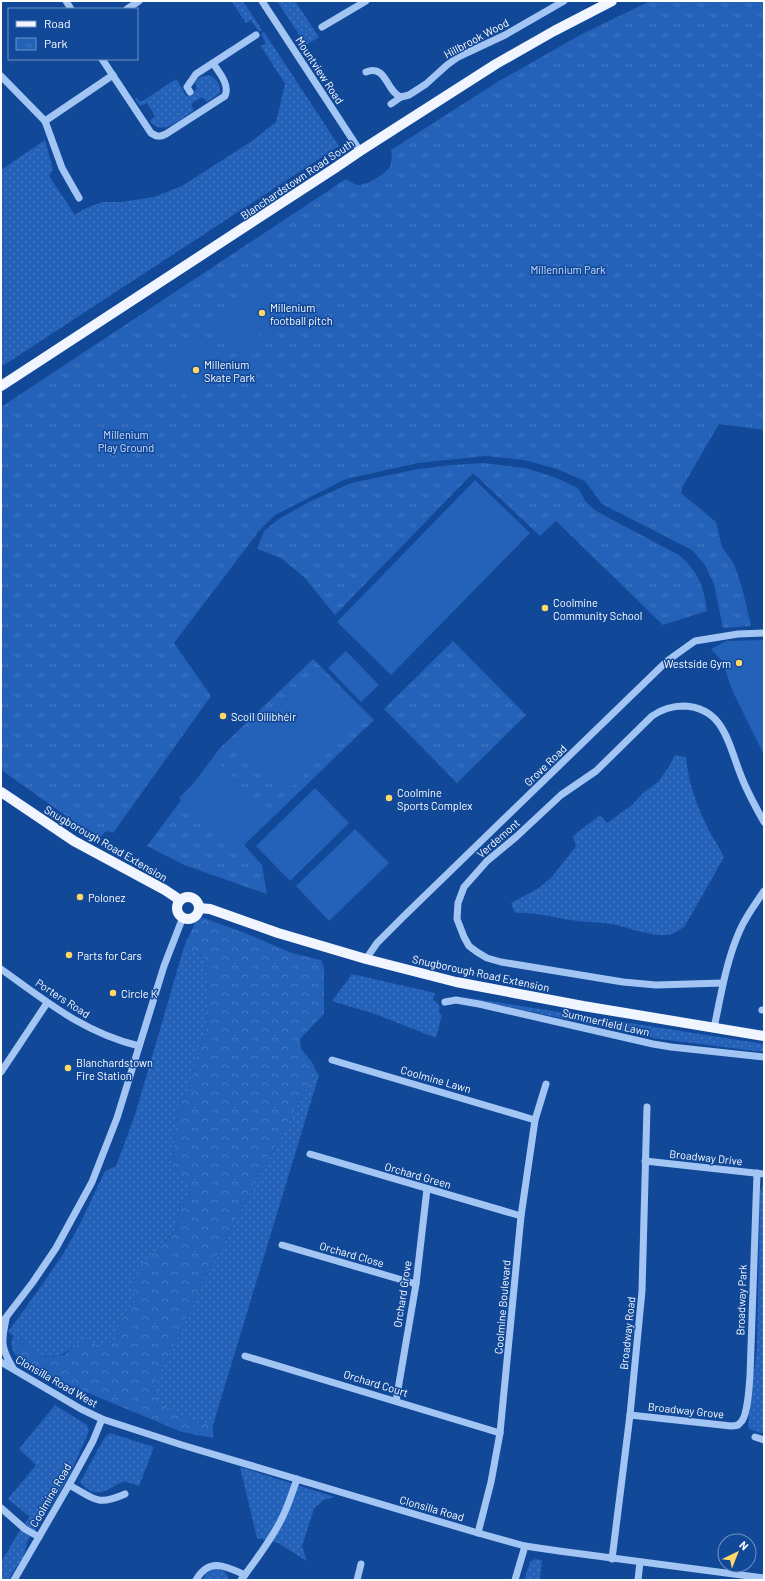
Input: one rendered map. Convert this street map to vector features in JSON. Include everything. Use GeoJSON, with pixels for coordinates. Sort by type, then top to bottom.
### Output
{"type":"FeatureCollection","features":[{"type":"Feature","properties":{"kind":"main road","name":"Blanchardstown Road South"},"geometry":{"type":"LineString","coordinates":[[1,386],[336,168],[360,150],[515,53],[554,30],[612,1]]}},
{"type":"Feature","properties":{"kind":"main road","name":"Snugborough Road Extension"},"geometry":{"type":"LineString","coordinates":[[1,792],[74,841],[108,861],[165,890],[180,900]]}},
{"type":"Feature","properties":{"kind":"main road"},"geometry":{"type":"LineString","coordinates":[[185,897],[194,899],[199,908],[197,914],[194,917],[187,918],[179,914],[177,908],[180,900],[185,897]]}},
{"type":"Feature","properties":{"kind":"main road","name":"Snugborough Road Extension"},"geometry":{"type":"LineString","coordinates":[[199,908],[210,909],[278,933],[366,959],[456,982],[583,1006],[764,1036]]}},
{"type":"Feature","properties":{"kind":"street"},"geometry":{"type":"LineString","coordinates":[[129,8],[140,1]]}},
{"type":"Feature","properties":{"kind":"street","name":"Mountview Road"},"geometry":{"type":"LineString","coordinates":[[262,1],[360,150]]}},
{"type":"Feature","properties":{"kind":"street"},"geometry":{"type":"LineString","coordinates":[[322,27],[366,1]]}},
{"type":"Feature","properties":{"kind":"street","name":"Hillbrook Wood"},"geometry":{"type":"LineString","coordinates":[[391,104],[401,97],[409,95],[419,89],[458,57],[505,35],[564,1]]}},
{"type":"Feature","properties":{"kind":"street"},"geometry":{"type":"LineString","coordinates":[[190,92],[186,87],[196,74],[256,35]]}},
{"type":"Feature","properties":{"kind":"street"},"geometry":{"type":"LineString","coordinates":[[103,60],[151,133],[155,136],[161,137],[226,96],[228,89],[226,84],[213,64]]}},
{"type":"Feature","properties":{"kind":"street"},"geometry":{"type":"LineString","coordinates":[[366,72],[373,70],[381,73],[395,93],[401,97]]}},
{"type":"Feature","properties":{"kind":"street"},"geometry":{"type":"LineString","coordinates":[[45,121],[112,75]]}},
{"type":"Feature","properties":{"kind":"street"},"geometry":{"type":"LineString","coordinates":[[1,76],[45,121],[62,168],[79,198]]}},
{"type":"Feature","properties":{"kind":"street","name":"Grove Road"},"geometry":{"type":"LineString","coordinates":[[366,959],[377,943],[422,898],[667,661],[695,641],[738,634],[764,633]]}},
{"type":"Feature","properties":{"kind":"street","name":"Verdemont"},"geometry":{"type":"LineString","coordinates":[[723,983],[656,985],[623,982],[487,958],[469,946],[456,919],[458,903],[464,887],[487,861],[516,837],[561,795],[596,771],[652,716],[663,709],[678,706],[694,708],[709,714],[718,722],[729,740],[740,773],[764,822]]}},
{"type":"Feature","properties":{"kind":"street"},"geometry":{"type":"LineString","coordinates":[[714,1028],[723,983],[740,929],[764,891]]}},
{"type":"Feature","properties":{"kind":"street"},"geometry":{"type":"LineString","coordinates":[[1,1324],[33,1282],[56,1248],[82,1202],[109,1140],[164,966],[183,917]]}},
{"type":"Feature","properties":{"kind":"street","name":"Porters Road"},"geometry":{"type":"LineString","coordinates":[[1,969],[74,1021],[93,1030],[139,1046]]}},
{"type":"Feature","properties":{"kind":"street","name":"Summerfield Lawn"},"geometry":{"type":"LineString","coordinates":[[445,1002],[456,1000],[479,1004],[671,1047],[764,1057]]}},
{"type":"Feature","properties":{"kind":"street"},"geometry":{"type":"LineString","coordinates":[[1,1072],[47,1003]]}},
{"type":"Feature","properties":{"kind":"street","name":"Coolmine Lawn"},"geometry":{"type":"LineString","coordinates":[[332,1060],[535,1120]]}},
{"type":"Feature","properties":{"kind":"street","name":"Coolmine Boulevard"},"geometry":{"type":"LineString","coordinates":[[478,1533],[491,1482],[500,1434],[520,1216],[535,1120],[546,1084]]}},
{"type":"Feature","properties":{"kind":"street","name":"Broadway Road"},"geometry":{"type":"LineString","coordinates":[[612,1559],[630,1415],[642,1291],[646,1107]]}},
{"type":"Feature","properties":{"kind":"street","name":"Orchard Green"},"geometry":{"type":"LineString","coordinates":[[310,1154],[520,1216]]}},
{"type":"Feature","properties":{"kind":"street","name":"Broadway Drive"},"geometry":{"type":"LineString","coordinates":[[645,1161],[760,1174]]}},
{"type":"Feature","properties":{"kind":"street","name":"Broadway Park"},"geometry":{"type":"LineString","coordinates":[[739,1425],[745,1411],[750,1376],[760,1174]]}},
{"type":"Feature","properties":{"kind":"street","name":"Orchard Grove"},"geometry":{"type":"LineString","coordinates":[[396,1401],[416,1284],[427,1189]]}},
{"type":"Feature","properties":{"kind":"street","name":"Orchard Close"},"geometry":{"type":"LineString","coordinates":[[282,1245],[416,1284]]}},
{"type":"Feature","properties":{"kind":"street"},"geometry":{"type":"LineString","coordinates":[[6,1317],[2,1347],[13,1368]]}},
{"type":"Feature","properties":{"kind":"street","name":"Orchard Court"},"geometry":{"type":"LineString","coordinates":[[244,1356],[396,1401],[500,1434]]}},
{"type":"Feature","properties":{"kind":"street","name":"Clonsilla Road West"},"geometry":{"type":"LineString","coordinates":[[1,1362],[81,1410],[102,1419]]}},
{"type":"Feature","properties":{"kind":"street","name":"Broadway Grove"},"geometry":{"type":"LineString","coordinates":[[630,1415],[732,1426],[739,1425]]}},
{"type":"Feature","properties":{"kind":"street","name":"Clonsilla Road"},"geometry":{"type":"LineString","coordinates":[[102,1419],[182,1445],[525,1546],[612,1559],[764,1578]]}},
{"type":"Feature","properties":{"kind":"street","name":"Coolmine Road"},"geometry":{"type":"LineString","coordinates":[[14,1580],[69,1485],[93,1441],[102,1419]]}},
{"type":"Feature","properties":{"kind":"street"},"geometry":{"type":"LineString","coordinates":[[755,1437],[764,1440]]}},
{"type":"Feature","properties":{"kind":"street"},"geometry":{"type":"LineString","coordinates":[[196,1580],[203,1570],[214,1565],[222,1565],[243,1577],[264,1550],[276,1529],[297,1479]]}},
{"type":"Feature","properties":{"kind":"street"},"geometry":{"type":"LineString","coordinates":[[69,1485],[98,1501],[113,1500],[125,1494]]}},
{"type":"Feature","properties":{"kind":"street"},"geometry":{"type":"LineString","coordinates":[[1,1508],[25,1528],[39,1537]]}},
{"type":"Feature","properties":{"kind":"street"},"geometry":{"type":"LineString","coordinates":[[515,1580],[525,1546]]}},
{"type":"Feature","properties":{"kind":"street"},"geometry":{"type":"LineString","coordinates":[[638,1580],[640,1562]]}},
{"type":"Feature","properties":{"kind":"street"},"geometry":{"type":"LineString","coordinates":[[357,1580],[361,1564]]}},
{"type":"Feature","properties":{"kind":"green space"},"geometry":{"type":"Polygon","coordinates":[[[231,1],[243,1],[262,30],[259,32],[251,20],[246,23],[231,1]]]}},
{"type":"Feature","properties":{"kind":"green space"},"geometry":{"type":"Polygon","coordinates":[[[277,1],[295,1],[319,37],[306,45],[277,1]]]}},
{"type":"Feature","properties":{"kind":"green space","name":"Millennium Park"},"geometry":{"type":"Polygon","coordinates":[[[650,1],[764,1],[764,430],[719,424],[683,486],[681,493],[716,522],[722,547],[734,564],[742,587],[751,626],[723,628],[714,584],[705,565],[692,550],[602,504],[585,481],[557,469],[524,460],[486,456],[418,463],[346,479],[275,515],[259,531],[174,643],[211,696],[113,833],[109,831],[105,832],[101,837],[75,822],[1,770],[1,407],[346,179],[356,185],[361,185],[381,175],[390,166],[392,158],[391,150],[499,81],[582,34],[650,1]]]}},
{"type":"Feature","properties":{"kind":"green space"},"geometry":{"type":"Polygon","coordinates":[[[264,32],[339,146],[1,367],[1,170],[45,140],[53,170],[49,176],[75,215],[84,209],[102,202],[122,202],[154,197],[182,186],[252,141],[276,122],[285,84],[261,46],[266,43],[261,34],[264,32]]]}},
{"type":"Feature","properties":{"kind":"green space"},"geometry":{"type":"Polygon","coordinates":[[[209,75],[218,82],[220,93],[207,102],[202,97],[191,104],[194,110],[172,125],[166,127],[160,128],[155,126],[150,121],[155,116],[147,103],[140,106],[135,99],[136,97],[141,102],[176,79],[187,97],[197,89],[195,82],[200,77],[209,75]]]}},
{"type":"Feature","properties":{"kind":"green space","name":"Millenium football pitch"},"geometry":{"type":"Polygon","coordinates":[[[256,287],[287,322],[267,339],[237,304],[256,287]]]}},
{"type":"Feature","properties":{"kind":"green space","name":"Millenium football pitch"},"geometry":{"type":"Polygon","coordinates":[[[234,307],[264,341],[245,358],[215,324],[234,307]]]}},
{"type":"Feature","properties":{"kind":"green space","name":"Millenium Skate Park"},"geometry":{"type":"Polygon","coordinates":[[[200,337],[229,371],[192,403],[163,369],[200,337]]]}},
{"type":"Feature","properties":{"kind":"green space"},"geometry":{"type":"Polygon","coordinates":[[[484,463],[525,468],[554,477],[578,488],[586,502],[596,511],[679,555],[691,567],[699,580],[704,594],[707,611],[663,625],[556,521],[540,536],[473,473],[335,615],[304,577],[281,558],[257,549],[264,531],[280,518],[311,501],[351,483],[418,469],[484,463]]]}},
{"type":"Feature","properties":{"kind":"green space"},"geometry":{"type":"Polygon","coordinates":[[[475,480],[530,533],[391,675],[337,622],[475,480]]]}},
{"type":"Feature","properties":{"kind":"green space"},"geometry":{"type":"Polygon","coordinates":[[[764,640],[764,755],[733,692],[722,661],[711,649],[726,641],[764,640]]]}},
{"type":"Feature","properties":{"kind":"green space"},"geometry":{"type":"Polygon","coordinates":[[[453,641],[526,715],[457,783],[384,709],[453,641]]]}},
{"type":"Feature","properties":{"kind":"green space"},"geometry":{"type":"Polygon","coordinates":[[[346,651],[379,685],[361,702],[328,668],[346,651]]]}},
{"type":"Feature","properties":{"kind":"green space"},"geometry":{"type":"Polygon","coordinates":[[[313,659],[374,720],[244,845],[262,865],[267,894],[184,865],[147,846],[220,748],[313,659]]]}},
{"type":"Feature","properties":{"kind":"green space"},"geometry":{"type":"Polygon","coordinates":[[[316,671],[361,718],[286,792],[240,744],[316,671]]]}},
{"type":"Feature","properties":{"kind":"green space"},"geometry":{"type":"Polygon","coordinates":[[[675,755],[686,757],[690,782],[698,806],[709,831],[724,857],[685,926],[675,933],[660,935],[612,924],[569,920],[535,914],[515,913],[511,903],[539,888],[552,877],[576,846],[573,836],[600,815],[607,823],[632,805],[644,792],[658,782],[675,755]]]}},
{"type":"Feature","properties":{"kind":"green space"},"geometry":{"type":"Polygon","coordinates":[[[216,760],[272,816],[236,853],[179,798],[216,760]]]}},
{"type":"Feature","properties":{"kind":"green space"},"geometry":{"type":"Polygon","coordinates":[[[315,788],[349,823],[290,881],[256,846],[315,788]]]}},
{"type":"Feature","properties":{"kind":"green space"},"geometry":{"type":"Polygon","coordinates":[[[355,829],[389,863],[329,921],[296,886],[355,829]]]}},
{"type":"Feature","properties":{"kind":"green space"},"geometry":{"type":"Polygon","coordinates":[[[198,916],[245,933],[292,953],[321,960],[324,968],[324,1014],[300,1039],[301,1049],[312,1062],[316,1071],[200,1287],[176,1342],[160,1371],[153,1389],[157,1398],[163,1405],[177,1415],[194,1421],[213,1425],[213,1438],[182,1432],[64,1383],[15,1355],[21,1338],[37,1356],[51,1357],[64,1355],[88,1338],[99,1348],[114,1340],[118,1333],[119,1322],[137,1298],[131,1286],[134,1278],[143,1263],[177,1229],[180,1204],[190,1194],[189,1183],[180,1177],[173,1163],[175,1127],[179,1105],[190,1085],[206,1028],[208,980],[203,956],[184,947],[198,916]]]}},
{"type":"Feature","properties":{"kind":"green space"},"geometry":{"type":"Polygon","coordinates":[[[184,947],[203,956],[208,980],[206,1028],[190,1085],[179,1105],[175,1127],[173,1163],[180,1177],[189,1183],[190,1194],[180,1204],[177,1228],[161,1245],[131,1286],[137,1298],[119,1322],[118,1333],[114,1340],[99,1348],[79,1343],[60,1355],[44,1357],[37,1356],[21,1338],[15,1355],[11,1343],[14,1336],[8,1332],[63,1254],[79,1226],[105,1171],[116,1166],[135,1115],[184,947]]]}},
{"type":"Feature","properties":{"kind":"green space"},"geometry":{"type":"Polygon","coordinates":[[[352,974],[435,993],[433,1000],[438,1004],[439,1013],[442,1015],[436,1038],[375,1014],[332,1001],[352,974]]]}},
{"type":"Feature","properties":{"kind":"green space"},"geometry":{"type":"Polygon","coordinates":[[[463,997],[764,1044],[764,1052],[659,1039],[463,997]]]}},
{"type":"Feature","properties":{"kind":"green space"},"geometry":{"type":"Polygon","coordinates":[[[316,1071],[319,1075],[213,1425],[194,1421],[177,1415],[163,1405],[157,1398],[153,1389],[160,1371],[176,1342],[200,1287],[316,1071]]]}},
{"type":"Feature","properties":{"kind":"green space"},"geometry":{"type":"Polygon","coordinates":[[[764,1184],[764,1431],[763,1433],[760,1433],[749,1429],[748,1425],[757,1348],[760,1190],[764,1184]]]}},
{"type":"Feature","properties":{"kind":"green space"},"geometry":{"type":"Polygon","coordinates":[[[55,1405],[87,1425],[89,1431],[71,1472],[53,1503],[27,1542],[24,1556],[8,1580],[1,1580],[1,1562],[20,1530],[30,1517],[8,1499],[36,1465],[19,1449],[55,1405]]]}},
{"type":"Feature","properties":{"kind":"green space"},"geometry":{"type":"Polygon","coordinates":[[[110,1433],[154,1447],[139,1486],[124,1481],[101,1492],[91,1491],[80,1482],[105,1437],[110,1433]]]}},
{"type":"Feature","properties":{"kind":"green space"},"geometry":{"type":"Polygon","coordinates":[[[240,1467],[335,1497],[323,1500],[314,1509],[302,1546],[307,1561],[278,1543],[257,1538],[240,1467]]]}},
{"type":"Feature","properties":{"kind":"green space"},"geometry":{"type":"Polygon","coordinates":[[[535,1559],[542,1560],[540,1580],[524,1580],[530,1562],[535,1559]]]}},
{"type":"Feature","properties":{"kind":"green space"},"geometry":{"type":"Polygon","coordinates":[[[217,1568],[225,1572],[229,1580],[202,1580],[208,1572],[217,1568]]]}},
{"type":"Feature","properties":{"kind":"place","name":"Millenium football pitch"},"geometry":{"type":"Point","coordinates":[262,313]}},
{"type":"Feature","properties":{"kind":"place","name":"Millenium Skate Park"},"geometry":{"type":"Point","coordinates":[196,370]}},
{"type":"Feature","properties":{"kind":"place","name":"Coolmine Community School"},"geometry":{"type":"Point","coordinates":[545,608]}},
{"type":"Feature","properties":{"kind":"place","name":"Westside Gym"},"geometry":{"type":"Point","coordinates":[739,663]}},
{"type":"Feature","properties":{"kind":"place","name":"Scoil Oilibhéir"},"geometry":{"type":"Point","coordinates":[223,716]}},
{"type":"Feature","properties":{"kind":"place","name":"Coolmine Sports Complex"},"geometry":{"type":"Point","coordinates":[389,798]}},
{"type":"Feature","properties":{"kind":"place","name":"Polonez"},"geometry":{"type":"Point","coordinates":[80,897]}},
{"type":"Feature","properties":{"kind":"place","name":"Parts for Cars"},"geometry":{"type":"Point","coordinates":[69,955]}},
{"type":"Feature","properties":{"kind":"place","name":"Circle K"},"geometry":{"type":"Point","coordinates":[113,993]}},
{"type":"Feature","properties":{"kind":"place","name":"Blanchardstown Fire Station"},"geometry":{"type":"Point","coordinates":[68,1068]}},
{"type":"Feature","properties":{"kind":"park label","name":"Millenium Play Ground"},"geometry":{"type":"Point","coordinates":[126,440]}}]}
